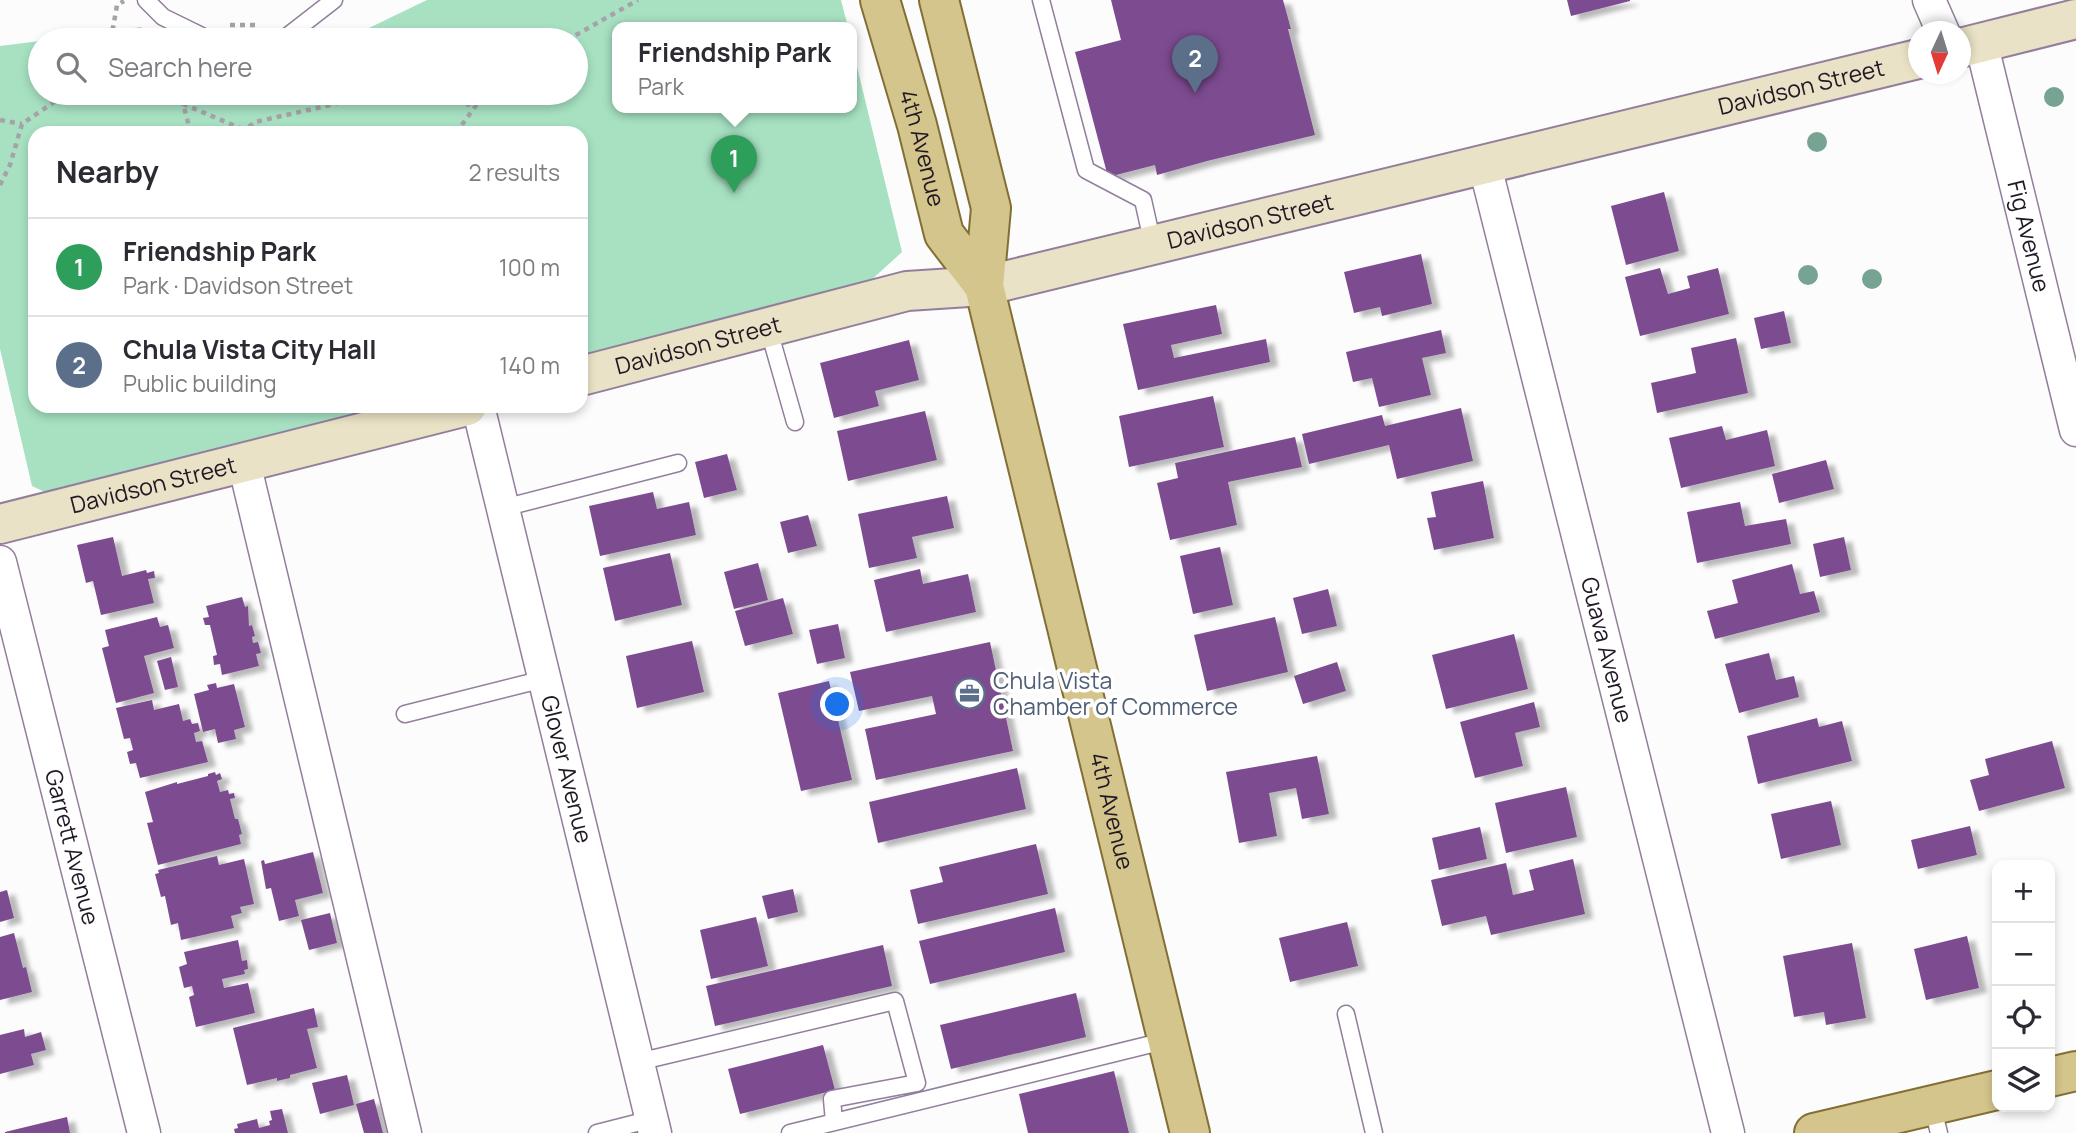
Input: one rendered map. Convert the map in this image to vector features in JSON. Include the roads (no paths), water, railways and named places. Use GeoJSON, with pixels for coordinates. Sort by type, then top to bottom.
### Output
{"type":"FeatureCollection","features":[{"type":"Feature","properties":{"kind":"main road","name":"4th Avenue"},"geometry":{"type":"LineString","coordinates":[[880,0],[917,125],[944,234],[984,286]]}},
{"type":"Feature","properties":{"kind":"main road","name":"4th Avenue"},"geometry":{"type":"LineString","coordinates":[[939,0],[991,208],[984,286],[1190,1133]]}},
{"type":"Feature","properties":{"kind":"main road"},"geometry":{"type":"LineString","coordinates":[[2055,1076],[2076,1071]]}},
{"type":"Feature","properties":{"kind":"main road"},"geometry":{"type":"LineString","coordinates":[[1814,1133],[1936,1119],[1992,1092]]}},
{"type":"Feature","properties":{"kind":"street"},"geometry":{"type":"LineString","coordinates":[[1929,0],[1938,21]]}},
{"type":"Feature","properties":{"kind":"street"},"geometry":{"type":"LineString","coordinates":[[1971,45],[2076,19]]}},
{"type":"Feature","properties":{"kind":"street","name":"Fig Avenue"},"geometry":{"type":"LineString","coordinates":[[1971,45],[2076,430]]}},
{"type":"Feature","properties":{"kind":"street","name":"Davidson Street"},"geometry":{"type":"LineString","coordinates":[[588,374],[907,291],[984,286],[1908,62]]}},
{"type":"Feature","properties":{"kind":"street","name":"Guava Avenue"},"geometry":{"type":"LineString","coordinates":[[1485,166],[1728,1133]]}},
{"type":"Feature","properties":{"kind":"street","name":"Davidson Street"},"geometry":{"type":"LineString","coordinates":[[0,524],[440,413]]}},
{"type":"Feature","properties":{"kind":"street","name":"Glover Avenue"},"geometry":{"type":"LineString","coordinates":[[480,413],[654,1126]]}},
{"type":"Feature","properties":{"kind":"street"},"geometry":{"type":"LineString","coordinates":[[244,463],[405,1133]]}},
{"type":"Feature","properties":{"kind":"street","name":"Garrett Avenue"},"geometry":{"type":"LineString","coordinates":[[0,562],[144,1133]]}},
{"type":"Feature","properties":{"kind":"lane"},"geometry":{"type":"LineString","coordinates":[[146,0],[163,17],[185,28]]}},
{"type":"Feature","properties":{"kind":"lane"},"geometry":{"type":"LineString","coordinates":[[298,28],[334,0]]}},
{"type":"Feature","properties":{"kind":"lane"},"geometry":{"type":"LineString","coordinates":[[1041,0],[1086,170],[1143,200],[1153,245]]}},
{"type":"Feature","properties":{"kind":"lane"},"geometry":{"type":"LineString","coordinates":[[768,327],[795,422]]}},
{"type":"Feature","properties":{"kind":"lane"},"geometry":{"type":"LineString","coordinates":[[503,508],[678,463]]}},
{"type":"Feature","properties":{"kind":"lane"},"geometry":{"type":"LineString","coordinates":[[405,714],[544,679]]}},
{"type":"Feature","properties":{"kind":"lane"},"geometry":{"type":"LineString","coordinates":[[638,1062],[895,1001],[917,1083],[832,1099],[834,1122]]}},
{"type":"Feature","properties":{"kind":"lane"},"geometry":{"type":"LineString","coordinates":[[1346,1014],[1374,1133]]}},
{"type":"Feature","properties":{"kind":"lane"},"geometry":{"type":"LineString","coordinates":[[790,1133],[1168,1040]]}},
{"type":"Feature","properties":{"kind":"lane"},"geometry":{"type":"LineString","coordinates":[[597,1133],[654,1126]]}},
{"type":"Feature","properties":{"kind":"place","name":"Chula Vista City Hall"},"geometry":{"type":"Point","coordinates":[1195,93]}},
{"type":"Feature","properties":{"kind":"place","name":"Friendship Park"},"geometry":{"type":"Point","coordinates":[734,193]}},
{"type":"Feature","properties":{"kind":"place","name":"Chula Vista Chamber of Commerce"},"geometry":{"type":"Point","coordinates":[970,694]}}]}
